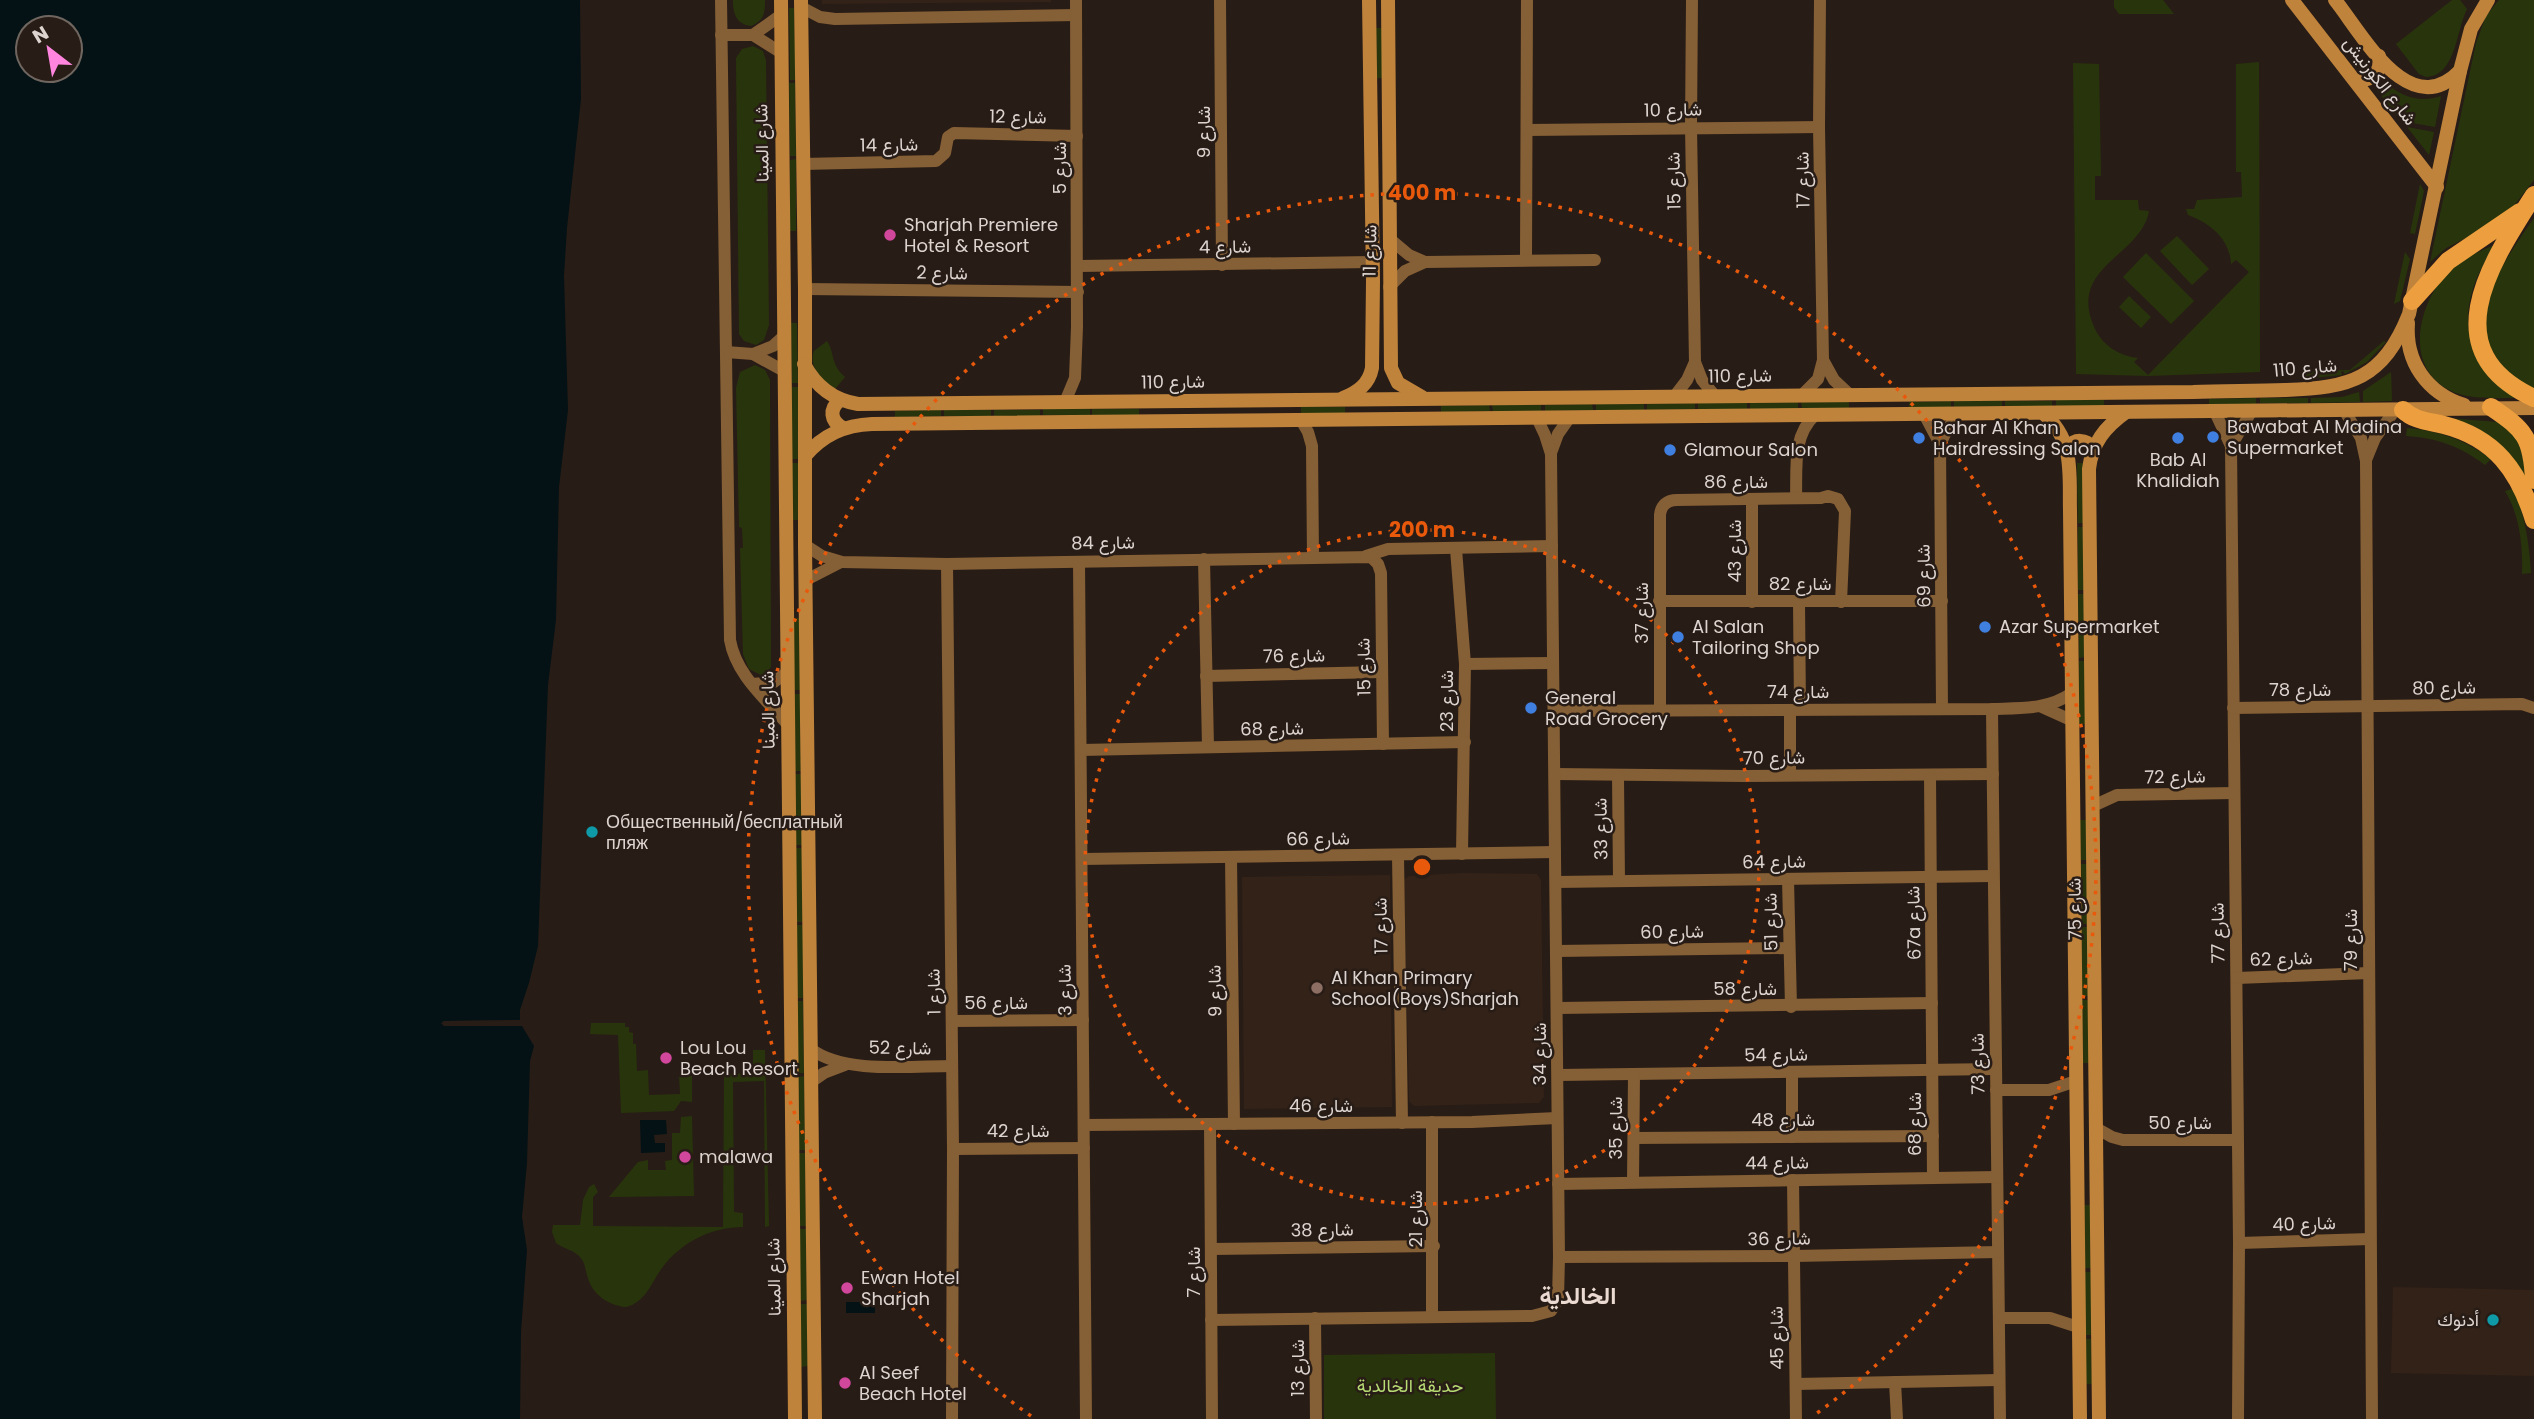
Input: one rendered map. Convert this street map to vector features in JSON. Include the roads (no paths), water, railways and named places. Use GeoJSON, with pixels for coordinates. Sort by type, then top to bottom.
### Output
{"type":"FeatureCollection","features":[{"type":"Feature","properties":{"kind":"main road","name":"شارع 11"},"geometry":{"type":"LineString","coordinates":[[1341,399],[1362,387],[1371,372],[1369,0]]}},
{"type":"Feature","properties":{"kind":"main road","name":"شارع 11"},"geometry":{"type":"LineString","coordinates":[[1388,0],[1392,374],[1405,388],[1427,398]]}},
{"type":"Feature","properties":{"kind":"main road","name":"شارع الكورنيش"},"geometry":{"type":"LineString","coordinates":[[2292,0],[2437,187]]}},
{"type":"Feature","properties":{"kind":"main road","name":"شارع الكورنيش"},"geometry":{"type":"LineString","coordinates":[[2335,0],[2400,79],[2425,87],[2442,84],[2460,71]]}},
{"type":"Feature","properties":{"kind":"main road","name":"شارع 110"},"geometry":{"type":"LineString","coordinates":[[840,400],[858,404],[2193,392],[2307,390],[2348,383],[2371,370],[2389,353],[2411,307],[2460,71],[2472,29],[2487,0]]}},
{"type":"Feature","properties":{"kind":"main road"},"geometry":{"type":"LineString","coordinates":[[801,3],[815,1419]]}},
{"type":"Feature","properties":{"kind":"main road","name":"شارع المينا"},"geometry":{"type":"LineString","coordinates":[[781,7],[795,1419]]}},
{"type":"Feature","properties":{"kind":"main road"},"geometry":{"type":"LineString","coordinates":[[2354,79],[2366,80],[2376,74],[2380,64],[2379,56]]}},
{"type":"Feature","properties":{"kind":"main road"},"geometry":{"type":"LineString","coordinates":[[1370,123],[1378,134],[1380,170],[1390,183]]}},
{"type":"Feature","properties":{"kind":"main road"},"geometry":{"type":"LineString","coordinates":[[2472,407],[2450,400],[2424,379],[2409,348],[2411,307],[2429,279],[2448,261],[2530,201]]}},
{"type":"Feature","properties":{"kind":"main road"},"geometry":{"type":"LineString","coordinates":[[2530,201],[2482,289],[2477,307],[2477,325],[2480,343],[2493,368],[2507,382],[2534,398]]}},
{"type":"Feature","properties":{"kind":"main road"},"geometry":{"type":"LineString","coordinates":[[783,240],[791,241],[794,247],[796,296],[804,310]]}},
{"type":"Feature","properties":{"kind":"main road"},"geometry":{"type":"LineString","coordinates":[[804,364],[815,383],[840,400],[833,407],[832,413],[835,423],[843,428]]}},
{"type":"Feature","properties":{"kind":"main road"},"geometry":{"type":"LineString","coordinates":[[2145,412],[2158,404],[2189,402],[2193,392]]}},
{"type":"Feature","properties":{"kind":"main road"},"geometry":{"type":"LineString","coordinates":[[1399,418],[1407,411],[1428,409],[1430,404],[1427,398]]}},
{"type":"Feature","properties":{"kind":"main road"},"geometry":{"type":"LineString","coordinates":[[1197,421],[1198,415],[1204,410],[1249,409],[1266,400]]}},
{"type":"Feature","properties":{"kind":"main road"},"geometry":{"type":"LineString","coordinates":[[2491,407],[2515,424],[2526,436],[2532,451],[2534,480]]}},
{"type":"Feature","properties":{"kind":"main road"},"geometry":{"type":"LineString","coordinates":[[805,456],[826,436],[843,428],[872,424],[2534,408]]}},
{"type":"Feature","properties":{"kind":"main road"},"geometry":{"type":"LineString","coordinates":[[2399,410],[2420,421],[2446,425],[2467,433],[2496,452],[2511,467],[2521,483],[2534,520]]}},
{"type":"Feature","properties":{"kind":"main road"},"geometry":{"type":"LineString","coordinates":[[2067,448],[2080,440],[2093,448],[2102,433],[2126,412]]}},
{"type":"Feature","properties":{"kind":"main road","name":"شارع 75"},"geometry":{"type":"LineString","coordinates":[[2043,413],[2061,432],[2067,448],[2070,511],[2080,1419]]}},
{"type":"Feature","properties":{"kind":"main road","name":"شارع 75"},"geometry":{"type":"LineString","coordinates":[[2093,448],[2089,469],[2099,1419]]}},
{"type":"Feature","properties":{"kind":"main road"},"geometry":{"type":"LineString","coordinates":[[785,548],[794,562],[795,597],[799,602],[806,603]]}},
{"type":"Feature","properties":{"kind":"main road"},"geometry":{"type":"LineString","coordinates":[[2073,766],[2080,774],[2084,800],[2088,805],[2094,806]]}},
{"type":"Feature","properties":{"kind":"main road"},"geometry":{"type":"LineString","coordinates":[[2076,1081],[2086,1089],[2088,1112],[2096,1125]]}},
{"type":"Feature","properties":{"kind":"main road"},"geometry":{"type":"LineString","coordinates":[[794,1386],[801,1389],[805,1395],[807,1419]]}},
{"type":"Feature","properties":{"kind":"street"},"geometry":{"type":"LineString","coordinates":[[721,0],[730,640],[739,667],[788,725]]}},
{"type":"Feature","properties":{"kind":"street","name":"شارع 5"},"geometry":{"type":"LineString","coordinates":[[1065,402],[1076,378],[1076,0]]}},
{"type":"Feature","properties":{"kind":"street","name":"شارع 9"},"geometry":{"type":"LineString","coordinates":[[1220,0],[1222,265]]}},
{"type":"Feature","properties":{"kind":"street"},"geometry":{"type":"LineString","coordinates":[[1526,259],[1527,0]]}},
{"type":"Feature","properties":{"kind":"street","name":"شارع 15"},"geometry":{"type":"LineString","coordinates":[[1692,0],[1695,362],[1702,380],[1716,396]]}},
{"type":"Feature","properties":{"kind":"street","name":"شارع 17"},"geometry":{"type":"LineString","coordinates":[[1802,395],[1818,380],[1823,360],[1820,0]]}},
{"type":"Feature","properties":{"kind":"street"},"geometry":{"type":"LineString","coordinates":[[801,3],[820,17],[835,19],[1076,15]]}},
{"type":"Feature","properties":{"kind":"street"},"geometry":{"type":"LineString","coordinates":[[753,35],[781,7]]}},
{"type":"Feature","properties":{"kind":"street"},"geometry":{"type":"LineString","coordinates":[[721,35],[753,35],[780,52]]}},
{"type":"Feature","properties":{"kind":"street","name":"شارع 10"},"geometry":{"type":"LineString","coordinates":[[1527,130],[1819,127]]}},
{"type":"Feature","properties":{"kind":"street","name":"شارع 14"},"geometry":{"type":"LineString","coordinates":[[803,164],[936,161],[944,153],[948,136],[958,133]]}},
{"type":"Feature","properties":{"kind":"street","name":"شارع 12"},"geometry":{"type":"LineString","coordinates":[[958,133],[1077,136]]}},
{"type":"Feature","properties":{"kind":"street"},"geometry":{"type":"LineString","coordinates":[[1390,239],[1409,256],[1425,262],[1595,260]]}},
{"type":"Feature","properties":{"kind":"street","name":"شارع 4"},"geometry":{"type":"LineString","coordinates":[[1078,266],[1372,262]]}},
{"type":"Feature","properties":{"kind":"street"},"geometry":{"type":"LineString","coordinates":[[1389,287],[1405,271],[1425,262]]}},
{"type":"Feature","properties":{"kind":"street","name":"شارع 2"},"geometry":{"type":"LineString","coordinates":[[805,289],[1078,292]]}},
{"type":"Feature","properties":{"kind":"street"},"geometry":{"type":"LineString","coordinates":[[753,354],[785,336]]}},
{"type":"Feature","properties":{"kind":"street"},"geometry":{"type":"LineString","coordinates":[[726,352],[753,354],[784,371]]}},
{"type":"Feature","properties":{"kind":"street"},"geometry":{"type":"LineString","coordinates":[[1823,360],[1833,380],[1850,395]]}},
{"type":"Feature","properties":{"kind":"street"},"geometry":{"type":"LineString","coordinates":[[1674,397],[1687,380],[1695,362]]}},
{"type":"Feature","properties":{"kind":"street"},"geometry":{"type":"LineString","coordinates":[[1076,378],[1090,402]]}},
{"type":"Feature","properties":{"kind":"street","name":"شارع 79"},"geometry":{"type":"LineString","coordinates":[[2344,410],[2361,438],[2366,461],[2372,1419]]}},
{"type":"Feature","properties":{"kind":"street","name":"شارع 79"},"geometry":{"type":"LineString","coordinates":[[2366,461],[2375,438],[2399,410]]}},
{"type":"Feature","properties":{"kind":"street","name":"شارع 77"},"geometry":{"type":"LineString","coordinates":[[2215,412],[2231,446],[2239,1243],[2238,1419]]}},
{"type":"Feature","properties":{"kind":"street"},"geometry":{"type":"LineString","coordinates":[[2231,446],[2251,412]]}},
{"type":"Feature","properties":{"kind":"street","name":"شارع 69"},"geometry":{"type":"LineString","coordinates":[[1923,414],[1940,444],[1942,708]]}},
{"type":"Feature","properties":{"kind":"street"},"geometry":{"type":"LineString","coordinates":[[1940,444],[1959,414]]}},
{"type":"Feature","properties":{"kind":"street"},"geometry":{"type":"LineString","coordinates":[[1784,415],[1799,439]]}},
{"type":"Feature","properties":{"kind":"street"},"geometry":{"type":"LineString","coordinates":[[1796,498],[1799,439],[1805,426],[1815,415]]}},
{"type":"Feature","properties":{"kind":"street","name":"شارع 34"},"geometry":{"type":"LineString","coordinates":[[1550,454],[1558,434],[1570,417]]}},
{"type":"Feature","properties":{"kind":"street","name":"شارع 34"},"geometry":{"type":"LineString","coordinates":[[1211,1320],[1532,1316],[1547,1314],[1557,1303],[1558,1008],[1550,454],[1537,418]]}},
{"type":"Feature","properties":{"kind":"street"},"geometry":{"type":"LineString","coordinates":[[1301,420],[1312,446],[1313,557]]}},
{"type":"Feature","properties":{"kind":"street"},"geometry":{"type":"LineString","coordinates":[[1312,446],[1317,432],[1326,420]]}},
{"type":"Feature","properties":{"kind":"street","name":"شارع 86"},"geometry":{"type":"LineString","coordinates":[[1660,515],[1663,505],[1672,500],[1821,498],[1837,506],[1844,518],[1841,601]]}},
{"type":"Feature","properties":{"kind":"street","name":"شارع 43"},"geometry":{"type":"LineString","coordinates":[[1752,499],[1752,602]]}},
{"type":"Feature","properties":{"kind":"street","name":"شارع 37"},"geometry":{"type":"LineString","coordinates":[[1660,515],[1660,710]]}},
{"type":"Feature","properties":{"kind":"street","name":"شارع 84"},"geometry":{"type":"LineString","coordinates":[[805,545],[822,556],[842,562],[947,564],[1366,556],[1388,549],[1552,546]]}},
{"type":"Feature","properties":{"kind":"street","name":"شارع 23"},"geometry":{"type":"LineString","coordinates":[[1456,549],[1465,664],[1462,854]]}},
{"type":"Feature","properties":{"kind":"street","name":"شارع 15"},"geometry":{"type":"LineString","coordinates":[[1366,556],[1375,560],[1380,568],[1383,744]]}},
{"type":"Feature","properties":{"kind":"street"},"geometry":{"type":"LineString","coordinates":[[1204,559],[1208,747]]}},
{"type":"Feature","properties":{"kind":"street","name":"شارع 84"},"geometry":{"type":"LineString","coordinates":[[806,580],[842,562]]}},
{"type":"Feature","properties":{"kind":"street","name":"شارع 3"},"geometry":{"type":"LineString","coordinates":[[1079,562],[1086,1419]]}},
{"type":"Feature","properties":{"kind":"street","name":"شارع 1"},"geometry":{"type":"LineString","coordinates":[[947,564],[953,1149],[952,1419]]}},
{"type":"Feature","properties":{"kind":"street","name":"شارع 82"},"geometry":{"type":"LineString","coordinates":[[1659,601],[1942,601]]}},
{"type":"Feature","properties":{"kind":"street"},"geometry":{"type":"LineString","coordinates":[[1790,775],[1799,602]]}},
{"type":"Feature","properties":{"kind":"street"},"geometry":{"type":"LineString","coordinates":[[1465,664],[1553,663]]}},
{"type":"Feature","properties":{"kind":"street","name":"شارع 76"},"geometry":{"type":"LineString","coordinates":[[1206,676],[1382,671]]}},
{"type":"Feature","properties":{"kind":"street"},"geometry":{"type":"LineString","coordinates":[[752,684],[767,684],[786,673]]}},
{"type":"Feature","properties":{"kind":"street","name":"شارع 74"},"geometry":{"type":"LineString","coordinates":[[1554,711],[1992,709],[2042,707],[2072,694]]}},
{"type":"Feature","properties":{"kind":"street","name":"شارع 80"},"geometry":{"type":"LineString","coordinates":[[2367,707],[2530,704]]}},
{"type":"Feature","properties":{"kind":"street","name":"شارع 74"},"geometry":{"type":"LineString","coordinates":[[2042,707],[2073,720]]}},
{"type":"Feature","properties":{"kind":"street","name":"شارع 78"},"geometry":{"type":"LineString","coordinates":[[2233,708],[2367,707]]}},
{"type":"Feature","properties":{"kind":"street","name":"شارع 73"},"geometry":{"type":"LineString","coordinates":[[1992,709],[2000,1419]]}},
{"type":"Feature","properties":{"kind":"street","name":"شارع 68"},"geometry":{"type":"LineString","coordinates":[[1081,750],[1465,742]]}},
{"type":"Feature","properties":{"kind":"street","name":"شارع 70"},"geometry":{"type":"LineString","coordinates":[[1555,774],[1993,774]]}},
{"type":"Feature","properties":{"kind":"street","name":"67a شارع"},"geometry":{"type":"LineString","coordinates":[[1930,775],[1933,1070]]}},
{"type":"Feature","properties":{"kind":"street","name":"شارع 33"},"geometry":{"type":"LineString","coordinates":[[1618,776],[1619,881]]}},
{"type":"Feature","properties":{"kind":"street"},"geometry":{"type":"LineString","coordinates":[[2093,779],[2104,789],[2117,795]]}},
{"type":"Feature","properties":{"kind":"street","name":"شارع 72"},"geometry":{"type":"LineString","coordinates":[[2094,806],[2117,795],[2234,793]]}},
{"type":"Feature","properties":{"kind":"street","name":"شارع 66"},"geometry":{"type":"LineString","coordinates":[[1082,859],[1555,852]]}},
{"type":"Feature","properties":{"kind":"street","name":"شارع 17"},"geometry":{"type":"LineString","coordinates":[[1398,855],[1402,1122]]}},
{"type":"Feature","properties":{"kind":"street","name":"شارع 9"},"geometry":{"type":"LineString","coordinates":[[1231,857],[1234,1124]]}},
{"type":"Feature","properties":{"kind":"street","name":"شارع 64"},"geometry":{"type":"LineString","coordinates":[[1556,882],[1993,876]]}},
{"type":"Feature","properties":{"kind":"street","name":"شارع 51"},"geometry":{"type":"LineString","coordinates":[[1788,879],[1791,1007]]}},
{"type":"Feature","properties":{"kind":"street","name":"شارع 60"},"geometry":{"type":"LineString","coordinates":[[1556,951],[1789,948]]}},
{"type":"Feature","properties":{"kind":"street","name":"شارع 62"},"geometry":{"type":"LineString","coordinates":[[2237,978],[2369,973]]}},
{"type":"Feature","properties":{"kind":"street","name":"شارع 58"},"geometry":{"type":"LineString","coordinates":[[1558,1008],[1791,1007],[1932,1003]]}},
{"type":"Feature","properties":{"kind":"street","name":"شارع 56"},"geometry":{"type":"LineString","coordinates":[[952,1021],[1083,1020]]}},
{"type":"Feature","properties":{"kind":"street","name":"شارع 52"},"geometry":{"type":"LineString","coordinates":[[811,1049],[824,1058],[847,1065],[952,1066]]}},
{"type":"Feature","properties":{"kind":"street","name":"شارع 52"},"geometry":{"type":"LineString","coordinates":[[811,1082],[831,1070],[847,1065]]}},
{"type":"Feature","properties":{"kind":"street","name":"شارع 54"},"geometry":{"type":"LineString","coordinates":[[1558,1075],[1995,1069]]}},
{"type":"Feature","properties":{"kind":"street","name":"شارع 68"},"geometry":{"type":"LineString","coordinates":[[1933,1070],[1933,1177]]}},
{"type":"Feature","properties":{"kind":"street"},"geometry":{"type":"LineString","coordinates":[[1792,1072],[1792,1137]]}},
{"type":"Feature","properties":{"kind":"street","name":"شارع 35"},"geometry":{"type":"LineString","coordinates":[[1633,1182],[1634,1075]]}},
{"type":"Feature","properties":{"kind":"street"},"geometry":{"type":"LineString","coordinates":[[1996,1090],[2049,1090],[2076,1081]]}},
{"type":"Feature","properties":{"kind":"street"},"geometry":{"type":"LineString","coordinates":[[2049,1090],[2076,1101]]}},
{"type":"Feature","properties":{"kind":"street","name":"شارع 46"},"geometry":{"type":"LineString","coordinates":[[1084,1125],[1432,1122],[1557,1118]]}},
{"type":"Feature","properties":{"kind":"street","name":"شارع 21"},"geometry":{"type":"LineString","coordinates":[[1432,1122],[1432,1316]]}},
{"type":"Feature","properties":{"kind":"street","name":"شارع 7"},"geometry":{"type":"LineString","coordinates":[[1210,1124],[1212,1419]]}},
{"type":"Feature","properties":{"kind":"street","name":"شارع 50"},"geometry":{"type":"LineString","coordinates":[[2096,1125],[2112,1138],[2123,1140],[2237,1140]]}},
{"type":"Feature","properties":{"kind":"street","name":"شارع 48"},"geometry":{"type":"LineString","coordinates":[[1634,1138],[1933,1136]]}},
{"type":"Feature","properties":{"kind":"street","name":"شارع 50"},"geometry":{"type":"LineString","coordinates":[[2097,1152],[2123,1140]]}},
{"type":"Feature","properties":{"kind":"street","name":"شارع 42"},"geometry":{"type":"LineString","coordinates":[[953,1149],[1083,1148]]}},
{"type":"Feature","properties":{"kind":"street","name":"شارع 44"},"geometry":{"type":"LineString","coordinates":[[1558,1184],[1997,1177]]}},
{"type":"Feature","properties":{"kind":"street","name":"شارع 45"},"geometry":{"type":"LineString","coordinates":[[1793,1180],[1796,1419]]}},
{"type":"Feature","properties":{"kind":"street","name":"شارع 40"},"geometry":{"type":"LineString","coordinates":[[2239,1243],[2370,1239]]}},
{"type":"Feature","properties":{"kind":"street","name":"شارع 38"},"geometry":{"type":"LineString","coordinates":[[1211,1249],[1434,1245]]}},
{"type":"Feature","properties":{"kind":"street","name":"شارع 36"},"geometry":{"type":"LineString","coordinates":[[1559,1257],[1794,1256],[1998,1251]]}},
{"type":"Feature","properties":{"kind":"street"},"geometry":{"type":"LineString","coordinates":[[2050,1318],[2078,1304]]}},
{"type":"Feature","properties":{"kind":"street","name":"شارع 13"},"geometry":{"type":"LineString","coordinates":[[1315,1318],[1316,1419]]}},
{"type":"Feature","properties":{"kind":"street"},"geometry":{"type":"LineString","coordinates":[[2000,1318],[2050,1318],[2078,1327]]}},
{"type":"Feature","properties":{"kind":"street"},"geometry":{"type":"LineString","coordinates":[[1796,1384],[1999,1380]]}},
{"type":"Feature","properties":{"kind":"street"},"geometry":{"type":"LineString","coordinates":[[1895,1382],[1897,1419]]}},
{"type":"Feature","properties":{"kind":"place","name":"Sharjah Premiere Hotel & Resort"},"geometry":{"type":"Point","coordinates":[890,235]}},
{"type":"Feature","properties":{"kind":"place","name":"Bawabat Al Madina Supermarket"},"geometry":{"type":"Point","coordinates":[2213,437]}},
{"type":"Feature","properties":{"kind":"place","name":"Bahar Al Khan Hairdressing Salon"},"geometry":{"type":"Point","coordinates":[1919,438]}},
{"type":"Feature","properties":{"kind":"place","name":"Bab Al Khalidiah"},"geometry":{"type":"Point","coordinates":[2178,438]}},
{"type":"Feature","properties":{"kind":"place","name":"Glamour Salon"},"geometry":{"type":"Point","coordinates":[1670,450]}},
{"type":"Feature","properties":{"kind":"place","name":"Azar Supermarket"},"geometry":{"type":"Point","coordinates":[1985,627]}},
{"type":"Feature","properties":{"kind":"place","name":"Al Salan Tailoring Shop"},"geometry":{"type":"Point","coordinates":[1678,637]}},
{"type":"Feature","properties":{"kind":"place","name":"General Road Grocery"},"geometry":{"type":"Point","coordinates":[1531,708]}},
{"type":"Feature","properties":{"kind":"place","name":"Общественный/бесплатный пляж"},"geometry":{"type":"Point","coordinates":[592,832]}},
{"type":"Feature","properties":{"kind":"place","name":"Al Khan Primary School(Boys)Sharjah"},"geometry":{"type":"Point","coordinates":[1317,988]}},
{"type":"Feature","properties":{"kind":"place","name":"Lou Lou Beach Resort"},"geometry":{"type":"Point","coordinates":[666,1058]}},
{"type":"Feature","properties":{"kind":"place","name":"malawa"},"geometry":{"type":"Point","coordinates":[685,1157]}},
{"type":"Feature","properties":{"kind":"place","name":"Ewan Hotel Sharjah"},"geometry":{"type":"Point","coordinates":[847,1288]}},
{"type":"Feature","properties":{"kind":"place","name":"أدنوك"},"geometry":{"type":"Point","coordinates":[2493,1320]}},
{"type":"Feature","properties":{"kind":"place","name":"Al Seef Beach Hotel"},"geometry":{"type":"Point","coordinates":[845,1383]}},
{"type":"Feature","properties":{"kind":"district","name":"الخالدية"},"geometry":{"type":"Point","coordinates":[1578,1296]}},
{"type":"Feature","properties":{"kind":"park label","name":"حديقة الخالدية"},"geometry":{"type":"Point","coordinates":[1410,1386]}}]}
